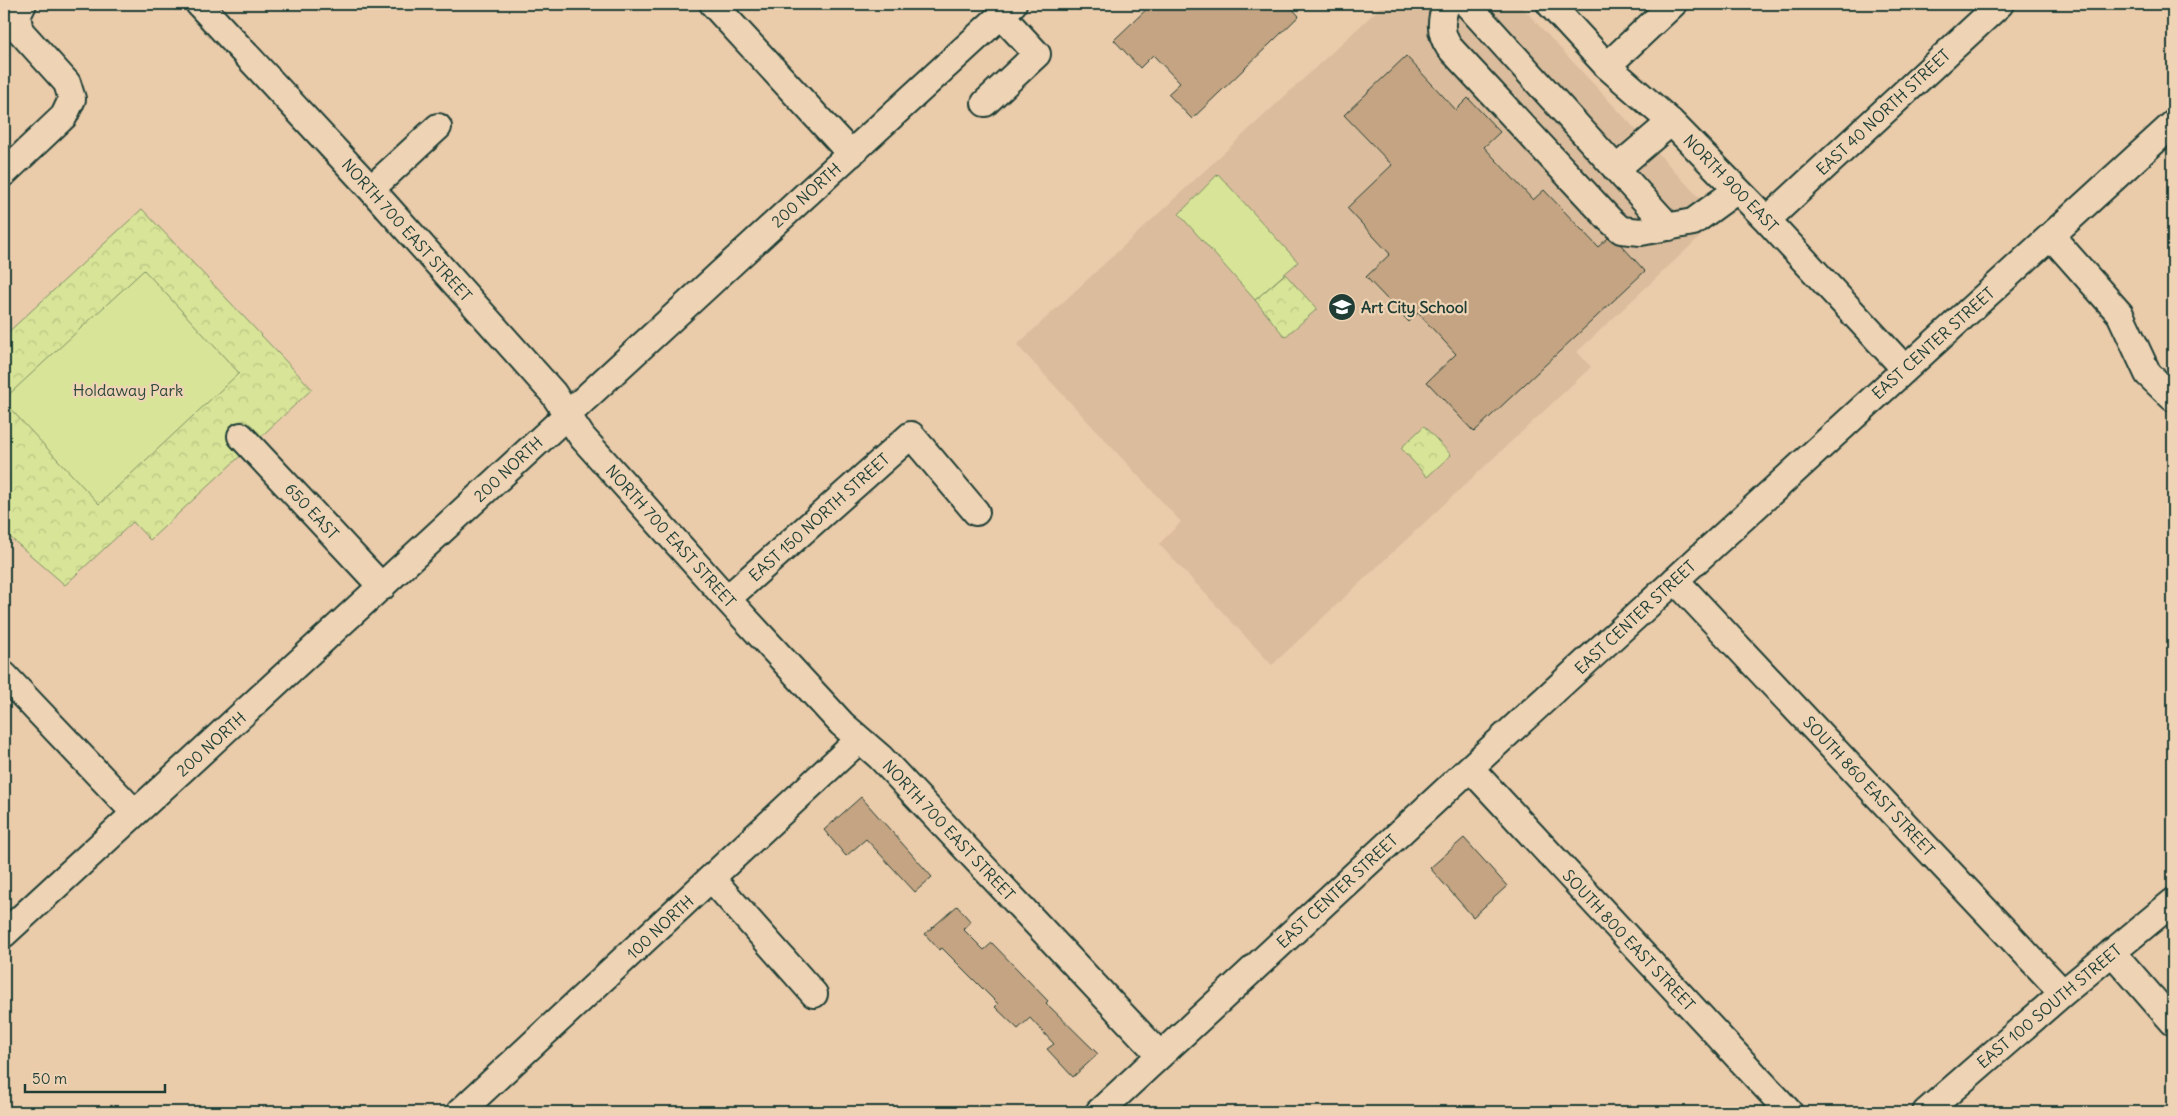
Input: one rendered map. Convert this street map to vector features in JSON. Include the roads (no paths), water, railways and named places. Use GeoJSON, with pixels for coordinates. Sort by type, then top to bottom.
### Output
{"type":"FeatureCollection","features":[{"type":"Feature","properties":{"kind":"street"},"geometry":{"type":"LineString","coordinates":[[4,173],[64,116],[72,99],[67,83],[20,31],[17,16],[23,4]]}},
{"type":"Feature","properties":{"kind":"street","name":"NORTH 700 EAST STREET"},"geometry":{"type":"LineString","coordinates":[[199,4],[371,189],[552,393],[582,437],[727,599],[859,740],[880,757],[1159,1054]]}},
{"type":"Feature","properties":{"kind":"street"},"geometry":{"type":"LineString","coordinates":[[713,4],[851,154]]}},
{"type":"Feature","properties":{"kind":"street"},"geometry":{"type":"LineString","coordinates":[[1446,4],[1441,18],[1441,30],[1449,47],[1621,230],[1640,232],[1693,222],[1737,190]]}},
{"type":"Feature","properties":{"kind":"street"},"geometry":{"type":"LineString","coordinates":[[1467,4],[1669,227]]}},
{"type":"Feature","properties":{"kind":"street","name":"NORTH 900 EAST"},"geometry":{"type":"LineString","coordinates":[[1550,4],[1607,66],[1671,122],[1767,220],[1905,369]]}},
{"type":"Feature","properties":{"kind":"street"},"geometry":{"type":"LineString","coordinates":[[1607,66],[1673,4]]}},
{"type":"Feature","properties":{"kind":"street","name":"EAST 40 NORTH STREET"},"geometry":{"type":"LineString","coordinates":[[1767,220],[2000,4]]}},
{"type":"Feature","properties":{"kind":"street"},"geometry":{"type":"LineString","coordinates":[[985,103],[1037,54],[1007,10]]}},
{"type":"Feature","properties":{"kind":"street","name":"200 NORTH"},"geometry":{"type":"LineString","coordinates":[[4,934],[382,587],[566,414],[1007,10]]}},
{"type":"Feature","properties":{"kind":"street"},"geometry":{"type":"LineString","coordinates":[[1616,169],[1671,122]]}},
{"type":"Feature","properties":{"kind":"street","name":"EAST CENTER STREET"},"geometry":{"type":"LineString","coordinates":[[1099,1112],[1159,1054],[2173,124]]}},
{"type":"Feature","properties":{"kind":"street"},"geometry":{"type":"LineString","coordinates":[[371,189],[438,126]]}},
{"type":"Feature","properties":{"kind":"street"},"geometry":{"type":"LineString","coordinates":[[2051,236],[2120,314],[2148,374],[2173,398]]}},
{"type":"Feature","properties":{"kind":"street","name":"EAST 150 NORTH STREET"},"geometry":{"type":"LineString","coordinates":[[727,599],[911,435],[976,512]]}},
{"type":"Feature","properties":{"kind":"street","name":"650 EAST"},"geometry":{"type":"LineString","coordinates":[[241,436],[382,587]]}},
{"type":"Feature","properties":{"kind":"street","name":"SOUTH 860 EAST STREET"},"geometry":{"type":"LineString","coordinates":[[1675,580],[2064,993]]}},
{"type":"Feature","properties":{"kind":"street"},"geometry":{"type":"LineString","coordinates":[[4,675],[135,813]]}},
{"type":"Feature","properties":{"kind":"street","name":"100 NORTH"},"geometry":{"type":"LineString","coordinates":[[460,1112],[859,740]]}},
{"type":"Feature","properties":{"kind":"street","name":"SOUTH 800 EAST STREET"},"geometry":{"type":"LineString","coordinates":[[1470,768],[1789,1112]]}},
{"type":"Feature","properties":{"kind":"street"},"geometry":{"type":"LineString","coordinates":[[712,879],[814,994]]}},
{"type":"Feature","properties":{"kind":"street","name":"EAST 100 SOUTH STREET"},"geometry":{"type":"LineString","coordinates":[[1926,1112],[2173,902]]}},
{"type":"Feature","properties":{"kind":"street"},"geometry":{"type":"LineString","coordinates":[[2112,952],[2173,1022]]}},
{"type":"Feature","properties":{"kind":"place","name":"Art City School"},"geometry":{"type":"Point","coordinates":[1342,307]}},
{"type":"Feature","properties":{"kind":"park label","name":"Holdaway Park"},"geometry":{"type":"Point","coordinates":[128,390]}}]}
